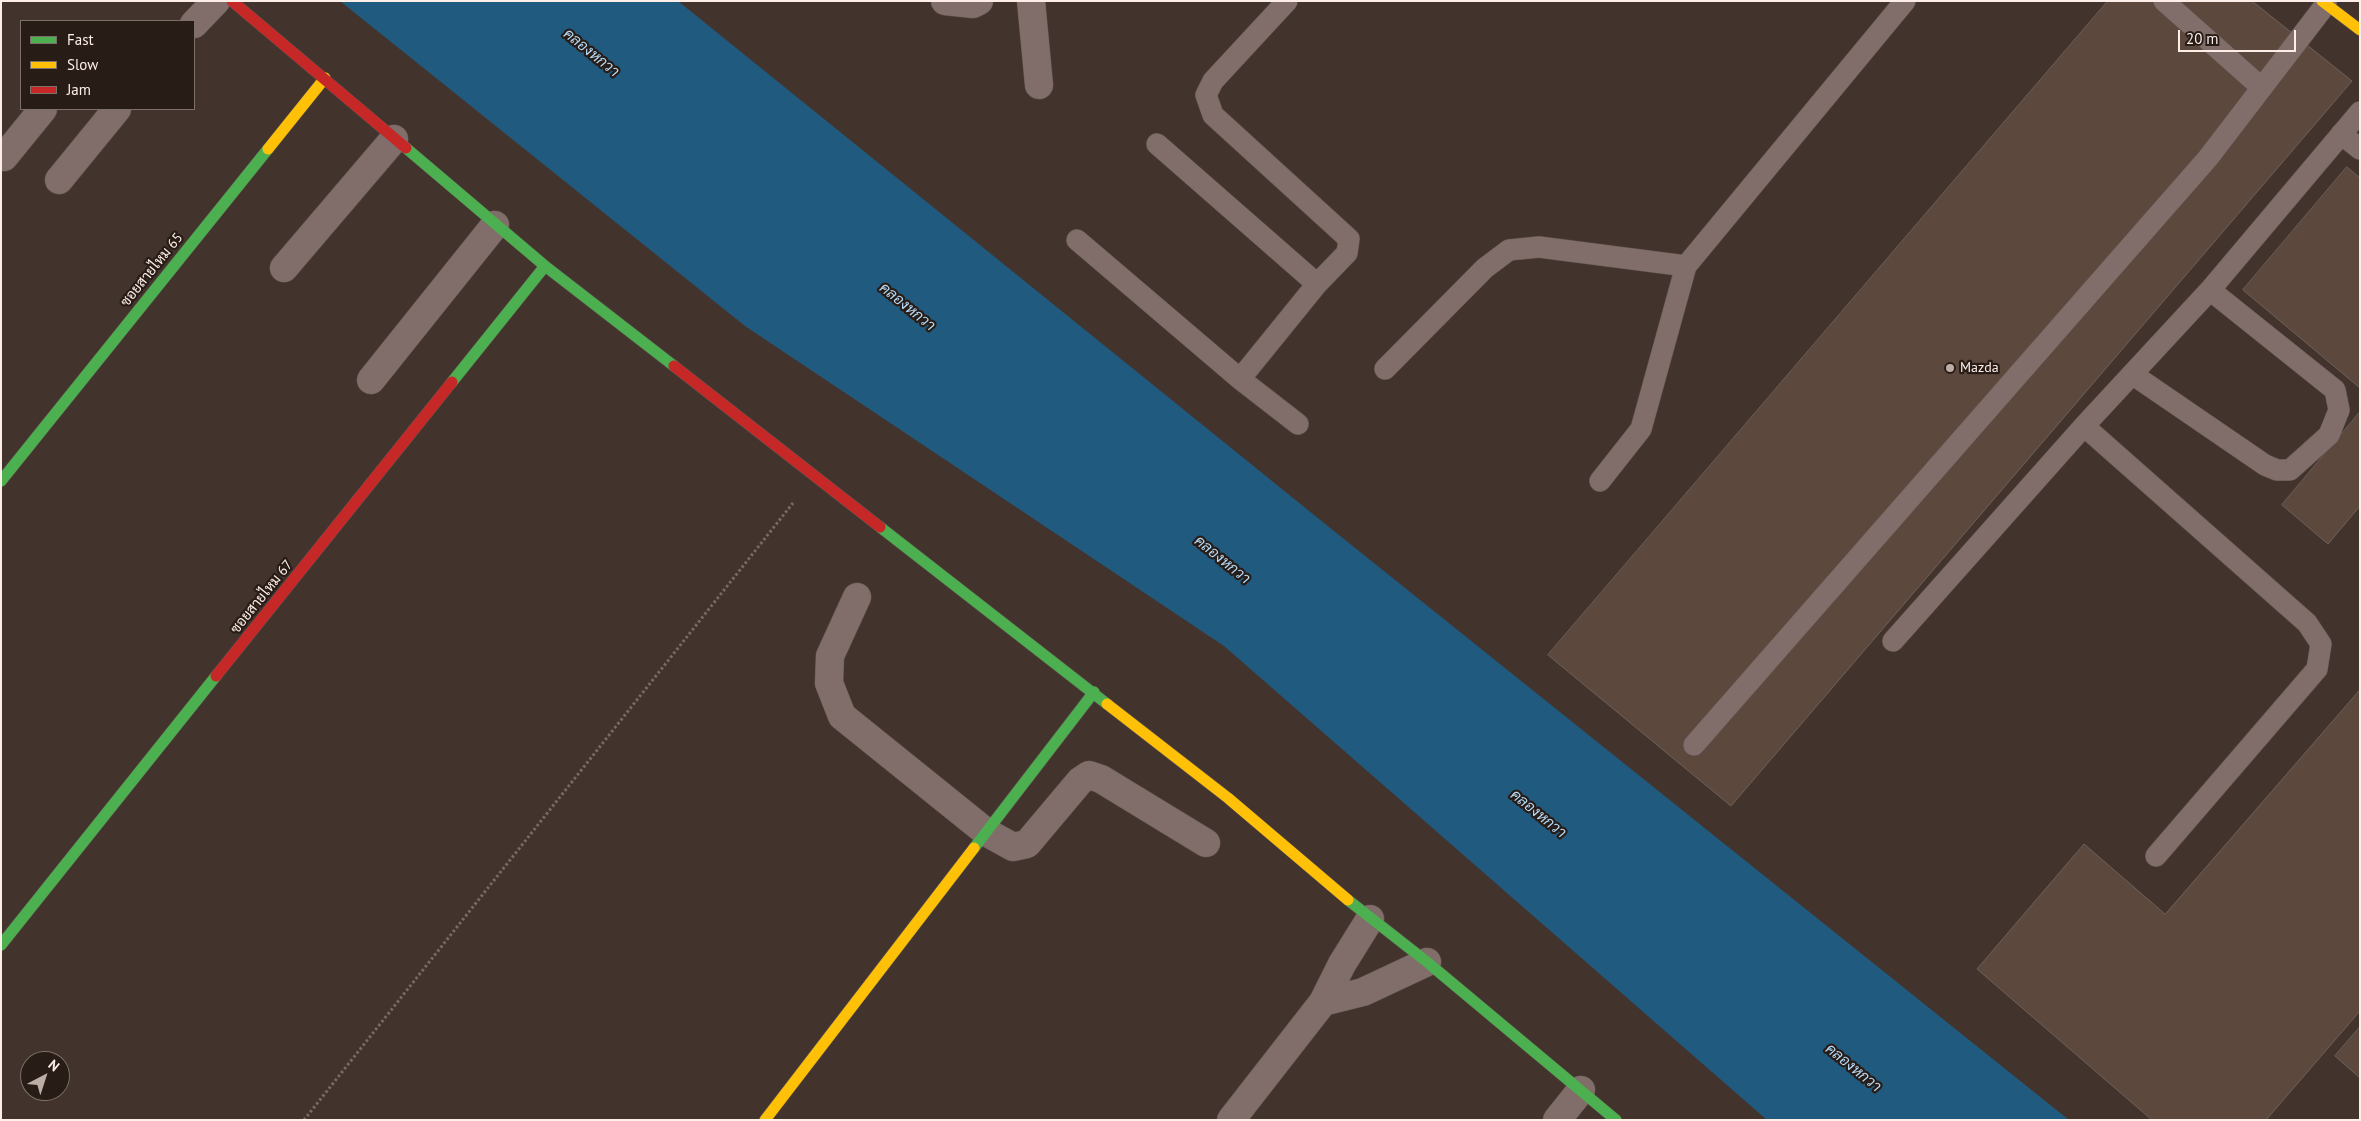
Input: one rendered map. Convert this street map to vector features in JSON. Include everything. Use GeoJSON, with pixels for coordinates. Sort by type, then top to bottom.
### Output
{"type":"FeatureCollection","features":[{"type":"Feature","properties":{"kind":"street"},"geometry":{"type":"LineString","coordinates":[[195,23],[216,1]]}},
{"type":"Feature","properties":{"kind":"street"},"geometry":{"type":"LineString","coordinates":[[232,1],[545,266],[1228,798],[1370,919],[1427,962],[1616,1120]]}},
{"type":"Feature","properties":{"kind":"street"},"geometry":{"type":"LineString","coordinates":[[945,1],[972,4],[979,1]]}},
{"type":"Feature","properties":{"kind":"street"},"geometry":{"type":"LineString","coordinates":[[1030,1],[1039,85]]}},
{"type":"Feature","properties":{"kind":"street"},"geometry":{"type":"LineString","coordinates":[[2324,3],[2360,30]]}},
{"type":"Feature","properties":{"kind":"street","name":"ซอยสายไหม 65"},"geometry":{"type":"LineString","coordinates":[[1,481],[325,78]]}},
{"type":"Feature","properties":{"kind":"street"},"geometry":{"type":"LineString","coordinates":[[4,157],[42,110]]}},
{"type":"Feature","properties":{"kind":"street"},"geometry":{"type":"LineString","coordinates":[[59,180],[116,110]]}},
{"type":"Feature","properties":{"kind":"street"},"geometry":{"type":"LineString","coordinates":[[284,268],[394,139]]}},
{"type":"Feature","properties":{"kind":"street"},"geometry":{"type":"LineString","coordinates":[[371,380],[496,225]]}},
{"type":"Feature","properties":{"kind":"street","name":"ซอยสายไหม 67"},"geometry":{"type":"LineString","coordinates":[[1,945],[545,266]]}},
{"type":"Feature","properties":{"kind":"street"},"geometry":{"type":"LineString","coordinates":[[857,597],[830,656],[829,683],[842,716],[986,832],[1013,847],[1028,844],[1080,781],[1089,775],[1101,779],[1206,843]]}},
{"type":"Feature","properties":{"kind":"street"},"geometry":{"type":"LineString","coordinates":[[765,1120],[908,937],[1094,692]]}},
{"type":"Feature","properties":{"kind":"street"},"geometry":{"type":"LineString","coordinates":[[1231,1120],[1323,1002],[1342,964],[1370,919]]}},
{"type":"Feature","properties":{"kind":"street"},"geometry":{"type":"LineString","coordinates":[[1323,1002],[1363,992],[1427,962]]}},
{"type":"Feature","properties":{"kind":"street"},"geometry":{"type":"LineString","coordinates":[[1557,1120],[1581,1090]]}},
{"type":"Feature","properties":{"kind":"lane"},"geometry":{"type":"LineString","coordinates":[[1240,379],[1317,284],[1347,253],[1349,239],[1213,115],[1206,95],[1213,81],[1287,1]]}},
{"type":"Feature","properties":{"kind":"lane"},"geometry":{"type":"LineString","coordinates":[[1600,481],[1641,428],[1686,266],[1905,1]]}},
{"type":"Feature","properties":{"kind":"lane"},"geometry":{"type":"LineString","coordinates":[[2164,1],[2262,88]]}},
{"type":"Feature","properties":{"kind":"lane"},"geometry":{"type":"LineString","coordinates":[[1694,744],[2208,158],[2324,3]]}},
{"type":"Feature","properties":{"kind":"lane"},"geometry":{"type":"LineString","coordinates":[[1893,641],[2084,426],[2210,290],[2360,112]]}},
{"type":"Feature","properties":{"kind":"lane"},"geometry":{"type":"LineString","coordinates":[[2341,134],[2360,149]]}},
{"type":"Feature","properties":{"kind":"lane"},"geometry":{"type":"LineString","coordinates":[[1157,144],[1317,284]]}},
{"type":"Feature","properties":{"kind":"lane"},"geometry":{"type":"LineString","coordinates":[[1077,240],[1240,379],[1298,424]]}},
{"type":"Feature","properties":{"kind":"lane"},"geometry":{"type":"LineString","coordinates":[[1385,369],[1486,268],[1509,250],[1539,247],[1686,266]]}},
{"type":"Feature","properties":{"kind":"lane"},"geometry":{"type":"LineString","coordinates":[[2132,374],[2265,465],[2277,470],[2290,470],[2329,434],[2339,410],[2334,390],[2210,290]]}},
{"type":"Feature","properties":{"kind":"lane"},"geometry":{"type":"LineString","coordinates":[[2084,426],[2307,623],[2320,644],[2317,669],[2156,856]]}},
{"type":"Feature","properties":{"kind":"path"},"geometry":{"type":"LineString","coordinates":[[304,1120],[814,476]]}},
{"type":"Feature","properties":{"kind":"water","name":"คลองหกวา"},"geometry":{"type":"Polygon","coordinates":[[[340,1],[678,1],[1324,523],[2069,1120],[1767,1120],[1224,646],[745,326],[340,1]]]}},
{"type":"Feature","properties":{"kind":"building","name":"Mazda"},"geometry":{"type":"Polygon","coordinates":[[[2108,1],[2252,1],[2352,81],[1731,806],[1548,655],[2108,1]]]}},
{"type":"Feature","properties":{"kind":"building"},"geometry":{"type":"Polygon","coordinates":[[[2347,167],[2360,178],[2360,388],[2243,290],[2347,167]]]}},
{"type":"Feature","properties":{"kind":"building"},"geometry":{"type":"Polygon","coordinates":[[[2360,412],[2360,506],[2328,544],[2282,505],[2360,412]]]}},
{"type":"Feature","properties":{"kind":"building"},"geometry":{"type":"Polygon","coordinates":[[[2360,690],[2360,1011],[2266,1120],[2152,1120],[1977,969],[2084,844],[2165,914],[2360,690]]]}},
{"type":"Feature","properties":{"kind":"building"},"geometry":{"type":"Polygon","coordinates":[[[2360,1027],[2360,1078],[2335,1056],[2360,1027]]]}},
{"type":"Feature","properties":{"kind":"traffic: fast"},"geometry":{"type":"LineString","coordinates":[[406,148],[545,266],[674,366]]}},
{"type":"Feature","properties":{"kind":"traffic: fast"},"geometry":{"type":"LineString","coordinates":[[1,481],[268,149]]}},
{"type":"Feature","properties":{"kind":"traffic: fast"},"geometry":{"type":"LineString","coordinates":[[452,382],[545,266]]}},
{"type":"Feature","properties":{"kind":"traffic: fast"},"geometry":{"type":"LineString","coordinates":[[880,527],[1107,704]]}},
{"type":"Feature","properties":{"kind":"traffic: fast"},"geometry":{"type":"LineString","coordinates":[[1,945],[216,676]]}},
{"type":"Feature","properties":{"kind":"traffic: fast"},"geometry":{"type":"LineString","coordinates":[[974,848],[1094,692]]}},
{"type":"Feature","properties":{"kind":"traffic: fast"},"geometry":{"type":"LineString","coordinates":[[1348,900],[1427,962],[1616,1120]]}},
{"type":"Feature","properties":{"kind":"traffic: slow"},"geometry":{"type":"LineString","coordinates":[[2322,1],[2360,30]]}},
{"type":"Feature","properties":{"kind":"traffic: slow"},"geometry":{"type":"LineString","coordinates":[[268,149],[325,78]]}},
{"type":"Feature","properties":{"kind":"traffic: slow"},"geometry":{"type":"LineString","coordinates":[[1107,704],[1228,798],[1348,900]]}},
{"type":"Feature","properties":{"kind":"traffic: slow"},"geometry":{"type":"LineString","coordinates":[[765,1120],[974,848]]}},
{"type":"Feature","properties":{"kind":"traffic: jam"},"geometry":{"type":"LineString","coordinates":[[232,1],[406,148]]}},
{"type":"Feature","properties":{"kind":"traffic: jam"},"geometry":{"type":"LineString","coordinates":[[674,366],[880,527]]}},
{"type":"Feature","properties":{"kind":"traffic: jam"},"geometry":{"type":"LineString","coordinates":[[216,676],[452,382]]}},
{"type":"Feature","properties":{"kind":"place","name":"Mazda"},"geometry":{"type":"Point","coordinates":[1950,368]}}]}
